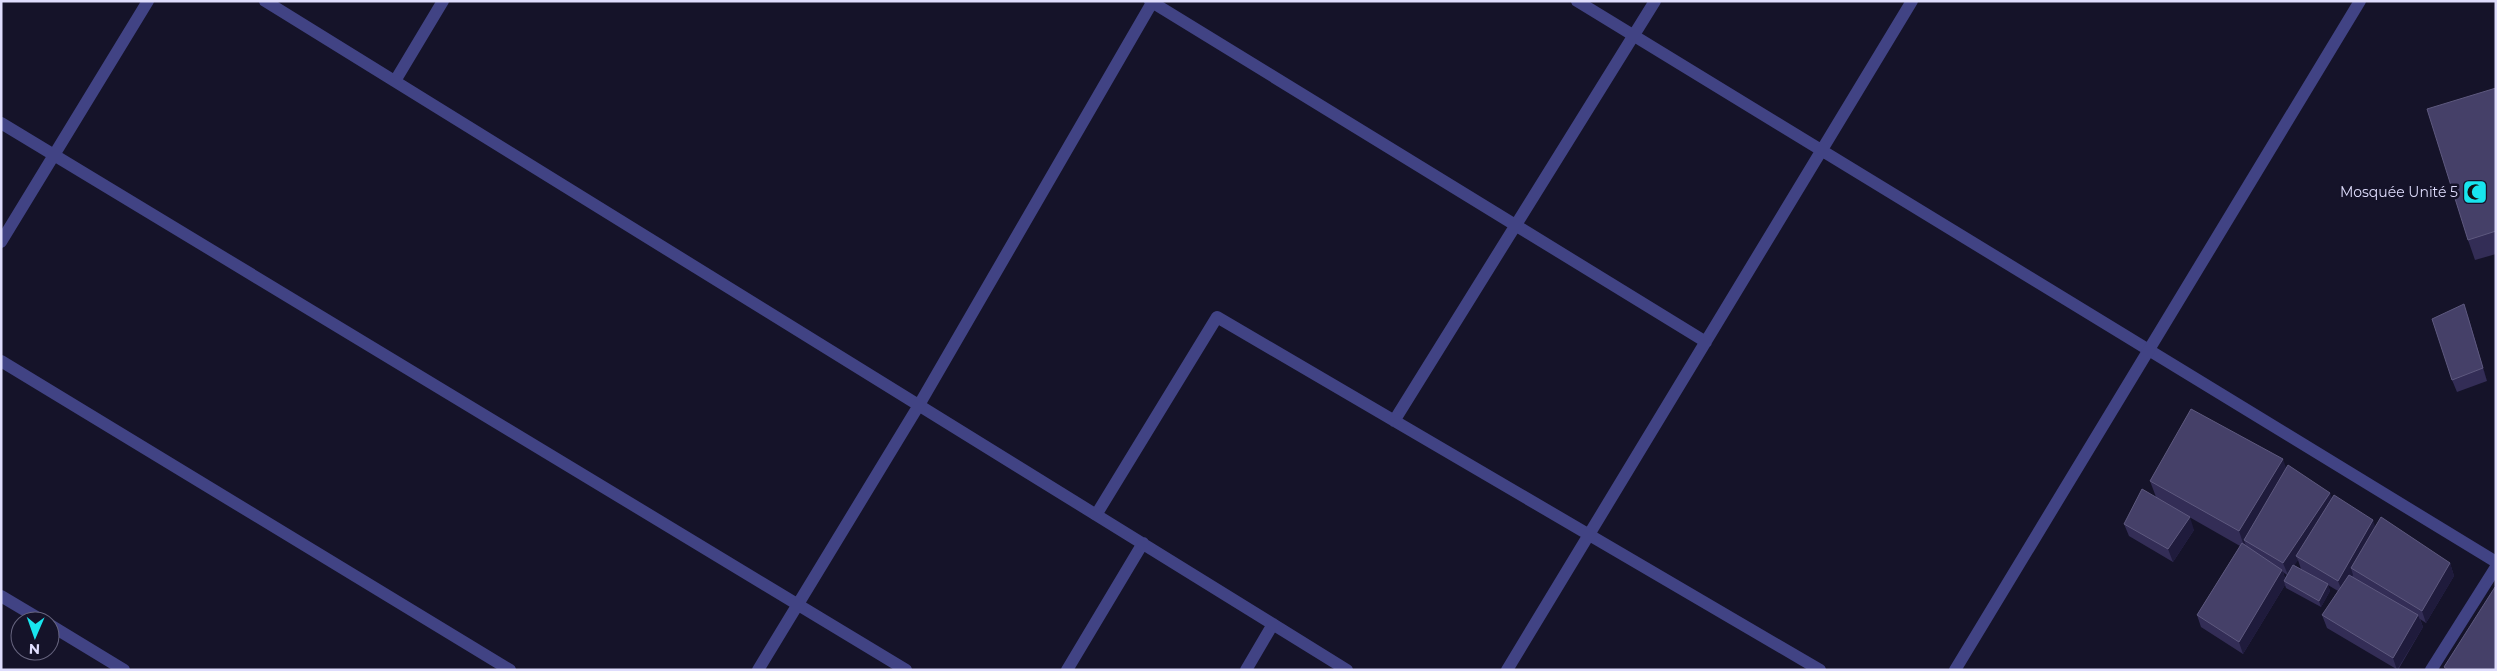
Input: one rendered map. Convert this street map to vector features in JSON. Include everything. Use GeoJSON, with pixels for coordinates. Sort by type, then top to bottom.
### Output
{"type":"FeatureCollection","features":[{"type":"Feature","properties":{"kind":"street"},"geometry":{"type":"LineString","coordinates":[[1,242],[148,1]]}},
{"type":"Feature","properties":{"kind":"street"},"geometry":{"type":"LineString","coordinates":[[266,1],[1347,670]]}},
{"type":"Feature","properties":{"kind":"street"},"geometry":{"type":"LineString","coordinates":[[395,81],[443,1]]}},
{"type":"Feature","properties":{"kind":"street"},"geometry":{"type":"LineString","coordinates":[[1577,1],[2496,562]]}},
{"type":"Feature","properties":{"kind":"street"},"geometry":{"type":"LineString","coordinates":[[1394,421],[1655,1]]}},
{"type":"Feature","properties":{"kind":"street"},"geometry":{"type":"LineString","coordinates":[[1507,670],[1912,1]]}},
{"type":"Feature","properties":{"kind":"street"},"geometry":{"type":"LineString","coordinates":[[1955,670],[2360,1]]}},
{"type":"Feature","properties":{"kind":"street"},"geometry":{"type":"LineString","coordinates":[[758,670],[919,405],[1151,2],[1706,342]]}},
{"type":"Feature","properties":{"kind":"street"},"geometry":{"type":"LineString","coordinates":[[1,123],[906,670]]}},
{"type":"Feature","properties":{"kind":"street"},"geometry":{"type":"LineString","coordinates":[[1096,515],[1217,318],[1820,670]]}},
{"type":"Feature","properties":{"kind":"street"},"geometry":{"type":"LineString","coordinates":[[1,361],[510,670]]}},
{"type":"Feature","properties":{"kind":"street"},"geometry":{"type":"LineString","coordinates":[[1067,670],[1143,543]]}},
{"type":"Feature","properties":{"kind":"street"},"geometry":{"type":"LineString","coordinates":[[2431,670],[2496,567]]}},
{"type":"Feature","properties":{"kind":"street"},"geometry":{"type":"LineString","coordinates":[[1,596],[26,611]]}},
{"type":"Feature","properties":{"kind":"street"},"geometry":{"type":"LineString","coordinates":[[1246,670],[1274,624]]}},
{"type":"Feature","properties":{"kind":"street"},"geometry":{"type":"LineString","coordinates":[[60,631],[124,670]]}},
{"type":"Feature","properties":{"kind":"building","name":"Mosquée Unité 5"},"geometry":{"type":"Polygon","coordinates":[[[2496,88],[2496,231],[2468,240],[2427,109],[2496,88]]]}},
{"type":"Feature","properties":{"kind":"building"},"geometry":{"type":"Polygon","coordinates":[[[2464,304],[2483,368],[2452,380],[2432,319],[2464,304]]]}},
{"type":"Feature","properties":{"kind":"building"},"geometry":{"type":"Polygon","coordinates":[[[2191,409],[2283,459],[2239,531],[2150,481],[2191,409]]]}},
{"type":"Feature","properties":{"kind":"building"},"geometry":{"type":"Polygon","coordinates":[[[2288,465],[2330,493],[2283,563],[2244,540],[2288,465]]]}},
{"type":"Feature","properties":{"kind":"building"},"geometry":{"type":"Polygon","coordinates":[[[2142,489],[2190,517],[2168,549],[2124,524],[2142,489]]]}},
{"type":"Feature","properties":{"kind":"building"},"geometry":{"type":"Polygon","coordinates":[[[2334,495],[2373,520],[2338,581],[2296,556],[2334,495]]]}},
{"type":"Feature","properties":{"kind":"building"},"geometry":{"type":"Polygon","coordinates":[[[2381,517],[2450,563],[2422,611],[2351,568],[2381,517]]]}},
{"type":"Feature","properties":{"kind":"building"},"geometry":{"type":"Polygon","coordinates":[[[2242,543],[2282,570],[2239,642],[2197,615],[2242,543]]]}},
{"type":"Feature","properties":{"kind":"building"},"geometry":{"type":"Polygon","coordinates":[[[2293,565],[2328,584],[2319,601],[2284,581],[2293,565]]]}},
{"type":"Feature","properties":{"kind":"building"},"geometry":{"type":"Polygon","coordinates":[[[2349,575],[2418,615],[2393,658],[2322,615],[2349,575]]]}},
{"type":"Feature","properties":{"kind":"building"},"geometry":{"type":"Polygon","coordinates":[[[2495,587],[2496,670],[2448,670],[2444,667],[2495,587]]]}},
{"type":"Feature","properties":{"kind":"place","name":"Mosquée Unité 5"},"geometry":{"type":"Point","coordinates":[2475,192]}}]}
